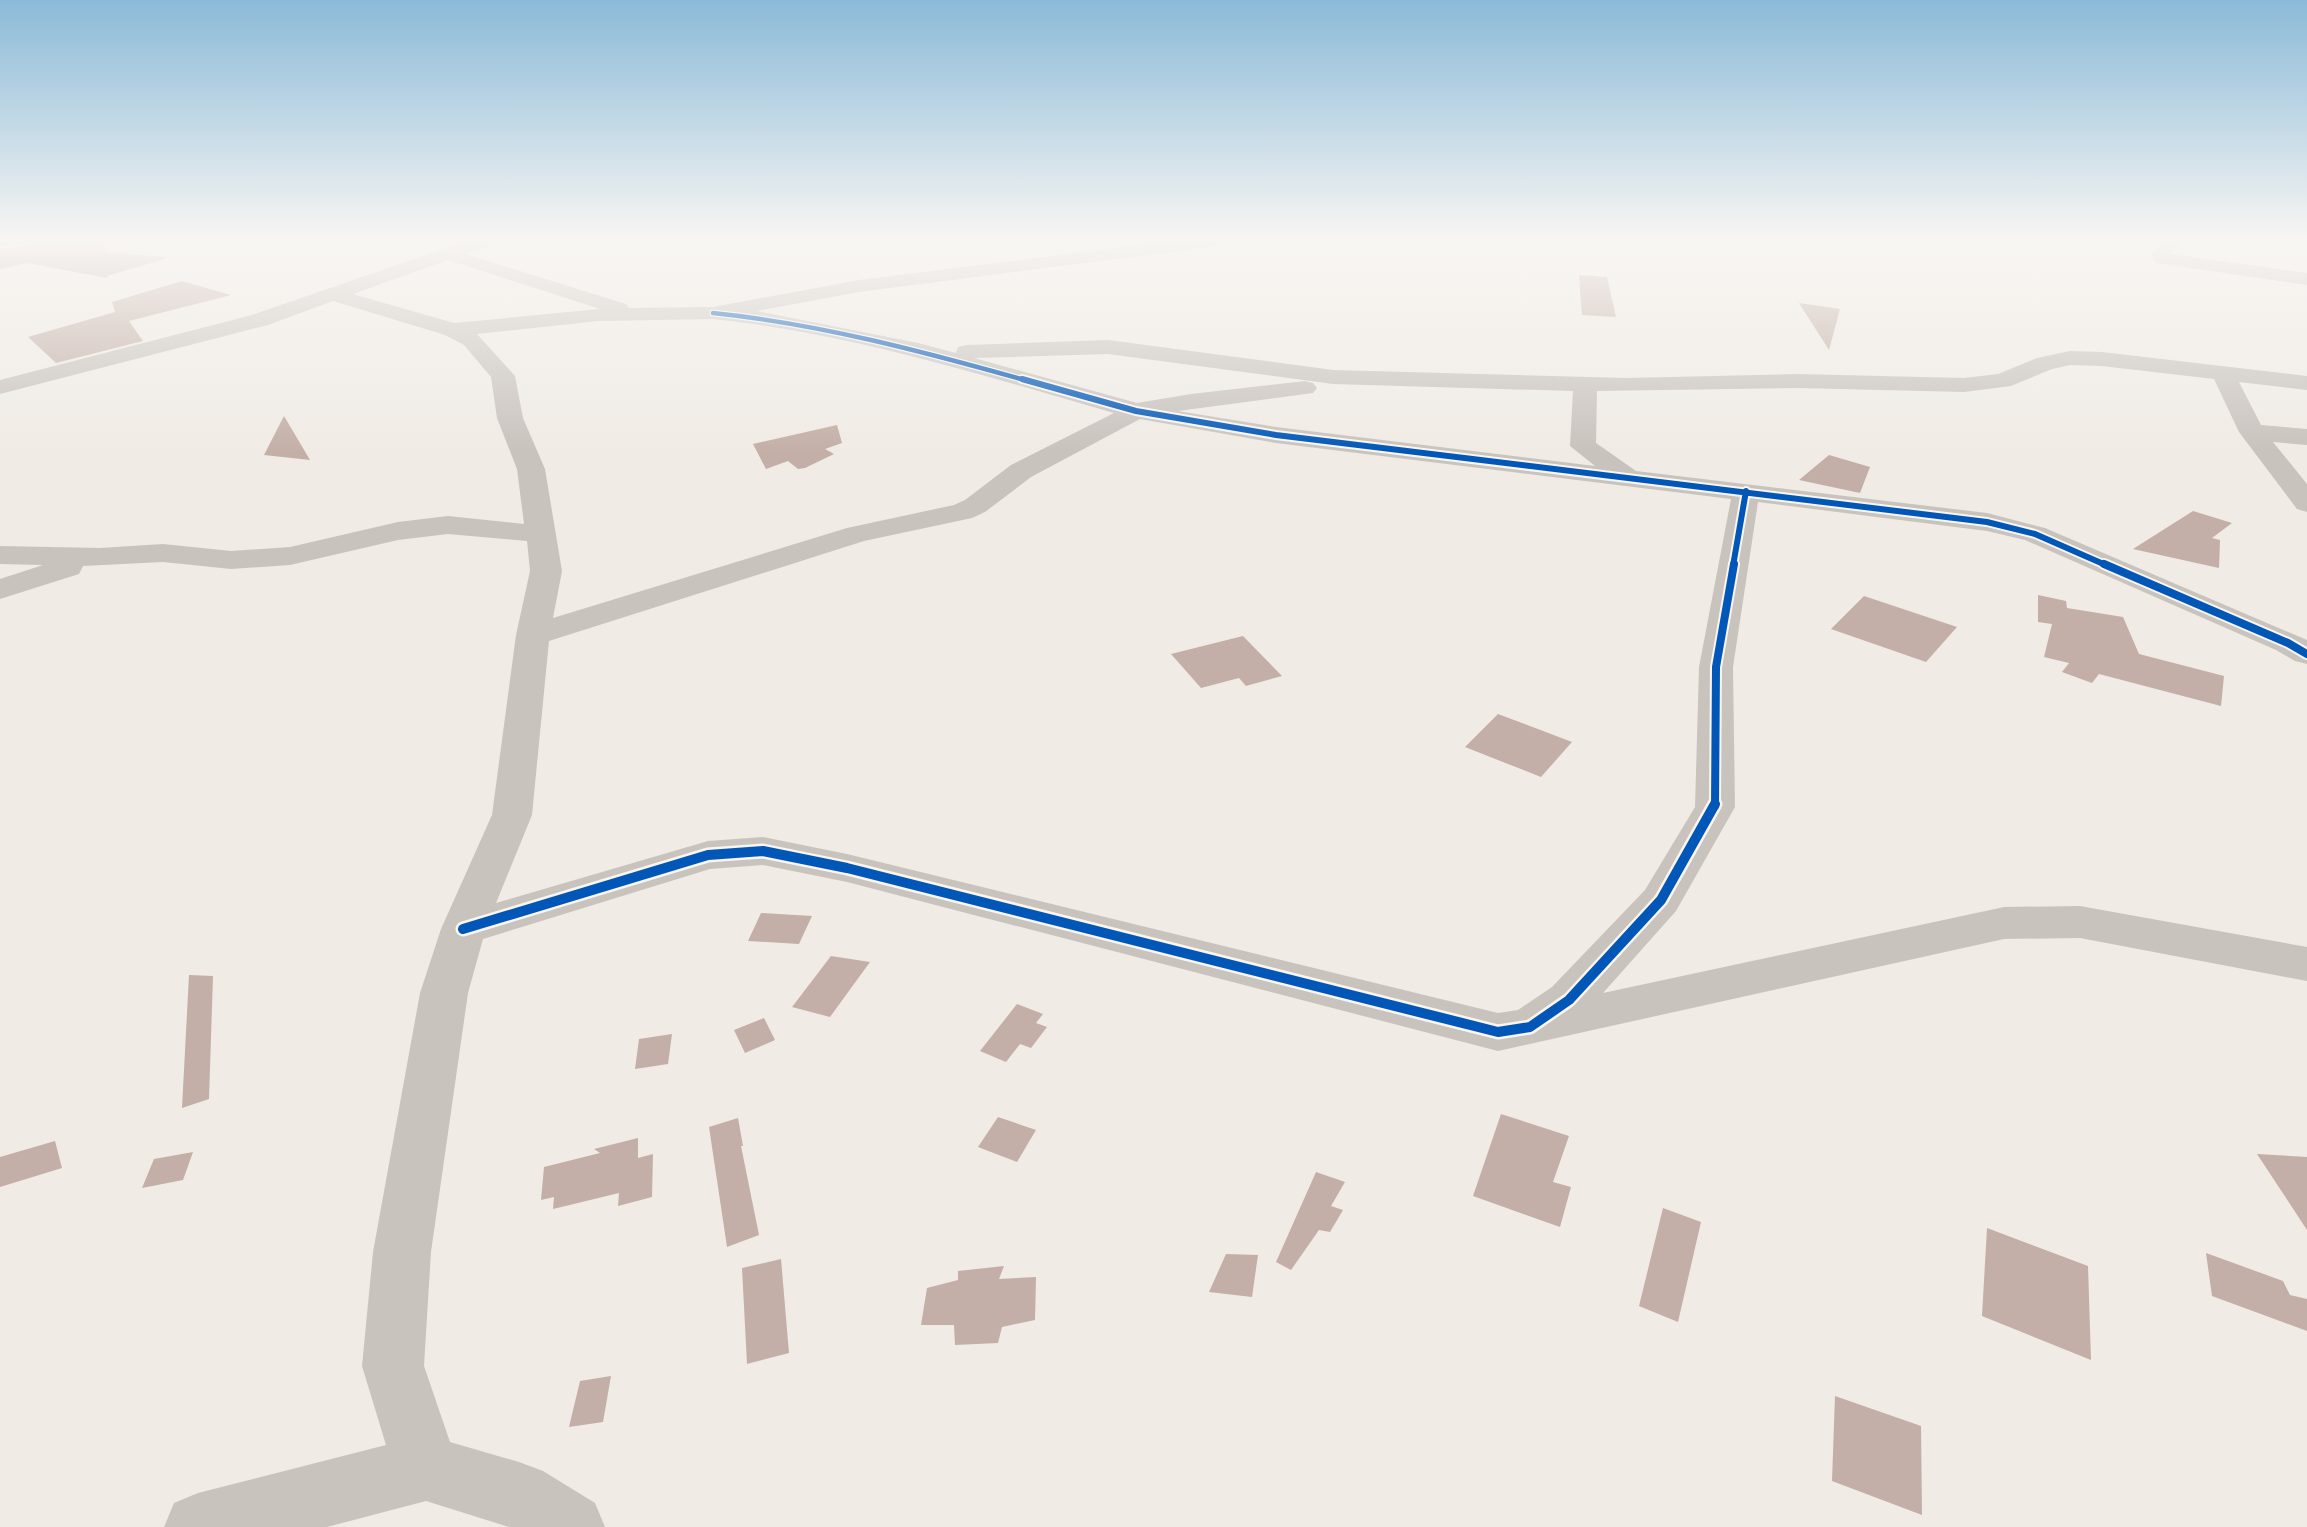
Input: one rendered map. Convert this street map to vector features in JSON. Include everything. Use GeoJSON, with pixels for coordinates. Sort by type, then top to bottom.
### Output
{"type":"FeatureCollection","features":[{"type":"Feature","properties":{"kind":"street"},"geometry":{"type":"LineString","coordinates":[[0,387],[223,331],[290,309]]}},
{"type":"Feature","properties":{"kind":"street"},"geometry":{"type":"LineString","coordinates":[[382,309],[453,330],[472,340],[503,376],[510,418],[531,469],[546,570],[533,635],[512,816],[463,929],[444,993],[402,1252],[393,1366],[426,1468]]}},
{"type":"Feature","properties":{"kind":"street"},"geometry":{"type":"LineString","coordinates":[[621,309],[634,314]]}},
{"type":"Feature","properties":{"kind":"street"},"geometry":{"type":"LineString","coordinates":[[713,313],[733,309]]}},
{"type":"Feature","properties":{"kind":"street"},"geometry":{"type":"LineString","coordinates":[[453,330],[634,314],[713,313],[772,319],[934,354],[1136,411],[1276,435],[1987,522],[2035,534],[2301,648]]}},
{"type":"Feature","properties":{"kind":"street"},"geometry":{"type":"LineString","coordinates":[[934,354],[1108,347],[1298,373],[1380,379],[1584,384],[1798,381],[1964,385],[2003,381],[2045,363],[2070,358],[2102,359],[2307,383]]}},
{"type":"Feature","properties":{"kind":"street"},"geometry":{"type":"LineString","coordinates":[[2222,374],[2252,432],[2307,503]]}},
{"type":"Feature","properties":{"kind":"street"},"geometry":{"type":"LineString","coordinates":[[533,635],[858,534],[962,512],[975,506],[1021,471],[1136,411],[1180,403],[1380,379]]}},
{"type":"Feature","properties":{"kind":"street"},"geometry":{"type":"LineString","coordinates":[[1583,446],[1584,384]]}},
{"type":"Feature","properties":{"kind":"street"},"geometry":{"type":"LineString","coordinates":[[2252,432],[2307,437]]}},
{"type":"Feature","properties":{"kind":"street"},"geometry":{"type":"LineString","coordinates":[[1531,466],[1583,446]]}},
{"type":"Feature","properties":{"kind":"street"},"geometry":{"type":"LineString","coordinates":[[1583,446],[1629,477]]}},
{"type":"Feature","properties":{"kind":"street"},"geometry":{"type":"LineString","coordinates":[[1530,1027],[1569,1000],[1661,900],[1715,807],[1716,667],[1746,491]]}},
{"type":"Feature","properties":{"kind":"street"},"geometry":{"type":"LineString","coordinates":[[0,555],[100,557],[163,553],[231,560],[290,556],[398,531],[448,525],[541,534]]}},
{"type":"Feature","properties":{"kind":"street"},"geometry":{"type":"LineString","coordinates":[[0,589],[100,557]]}},
{"type":"Feature","properties":{"kind":"street"},"geometry":{"type":"LineString","coordinates":[[463,929],[708,855],[763,851],[861,872],[1498,1032],[1932,941],[2004,923],[2080,922],[2307,964]]}},
{"type":"Feature","properties":{"kind":"street"},"geometry":{"type":"LineString","coordinates":[[198,1527],[426,1468],[519,1495],[571,1527]]}},
{"type":"Feature","properties":{"kind":"building"},"geometry":{"type":"Polygon","coordinates":[[[114,309],[175,309],[129,321],[143,341],[56,363],[28,337],[115,312],[114,309]]]}},
{"type":"Feature","properties":{"kind":"building"},"geometry":{"type":"Polygon","coordinates":[[[1582,309],[1614,309],[1616,317],[1582,315],[1582,309]]]}},
{"type":"Feature","properties":{"kind":"building"},"geometry":{"type":"Polygon","coordinates":[[[1803,309],[1840,309],[1829,350],[1803,309]]]}},
{"type":"Feature","properties":{"kind":"building"},"geometry":{"type":"Polygon","coordinates":[[[284,416],[310,460],[264,455],[284,416]]]}},
{"type":"Feature","properties":{"kind":"building"},"geometry":{"type":"Polygon","coordinates":[[[837,425],[842,443],[825,449],[834,454],[805,468],[798,469],[788,461],[766,469],[753,444],[837,425]]]}},
{"type":"Feature","properties":{"kind":"building"},"geometry":{"type":"Polygon","coordinates":[[[1829,455],[1870,467],[1860,493],[1799,480],[1829,455]]]}},
{"type":"Feature","properties":{"kind":"building"},"geometry":{"type":"Polygon","coordinates":[[[2193,511],[2232,523],[2212,538],[2220,540],[2219,568],[2133,549],[2193,511]]]}},
{"type":"Feature","properties":{"kind":"building"},"geometry":{"type":"Polygon","coordinates":[[[2038,595],[2066,601],[2067,608],[2123,617],[2139,654],[2224,676],[2221,706],[2099,674],[2092,683],[2062,672],[2069,663],[2044,657],[2052,624],[2038,622],[2038,595]]]}},
{"type":"Feature","properties":{"kind":"building"},"geometry":{"type":"Polygon","coordinates":[[[1864,596],[1957,627],[1926,662],[1831,629],[1864,596]]]}},
{"type":"Feature","properties":{"kind":"building"},"geometry":{"type":"Polygon","coordinates":[[[1243,636],[1282,676],[1246,686],[1239,678],[1201,688],[1171,654],[1243,636]]]}},
{"type":"Feature","properties":{"kind":"building"},"geometry":{"type":"Polygon","coordinates":[[[1498,714],[1572,742],[1541,777],[1465,747],[1498,714]]]}},
{"type":"Feature","properties":{"kind":"building"},"geometry":{"type":"Polygon","coordinates":[[[761,913],[812,916],[799,944],[748,941],[761,913]]]}},
{"type":"Feature","properties":{"kind":"building"},"geometry":{"type":"Polygon","coordinates":[[[831,956],[870,962],[830,1017],[792,1007],[831,956]]]}},
{"type":"Feature","properties":{"kind":"building"},"geometry":{"type":"Polygon","coordinates":[[[189,975],[213,976],[209,1099],[182,1108],[189,975]]]}},
{"type":"Feature","properties":{"kind":"building"},"geometry":{"type":"Polygon","coordinates":[[[1017,1004],[1043,1014],[1036,1023],[1047,1027],[1031,1048],[1020,1044],[1006,1062],[980,1051],[1017,1004]]]}},
{"type":"Feature","properties":{"kind":"building"},"geometry":{"type":"Polygon","coordinates":[[[764,1018],[775,1040],[745,1053],[734,1030],[764,1018]]]}},
{"type":"Feature","properties":{"kind":"building"},"geometry":{"type":"Polygon","coordinates":[[[672,1034],[668,1064],[635,1069],[639,1039],[672,1034]]]}},
{"type":"Feature","properties":{"kind":"building"},"geometry":{"type":"Polygon","coordinates":[[[1501,1114],[1569,1136],[1553,1182],[1571,1187],[1560,1227],[1473,1196],[1501,1114]]]}},
{"type":"Feature","properties":{"kind":"building"},"geometry":{"type":"Polygon","coordinates":[[[998,1117],[1036,1130],[1017,1162],[978,1147],[998,1117]]]}},
{"type":"Feature","properties":{"kind":"building"},"geometry":{"type":"Polygon","coordinates":[[[738,1118],[759,1235],[727,1247],[709,1127],[738,1118]]]}},
{"type":"Feature","properties":{"kind":"building"},"geometry":{"type":"Polygon","coordinates":[[[638,1138],[638,1158],[653,1154],[652,1197],[618,1206],[619,1193],[553,1209],[554,1197],[541,1200],[544,1167],[600,1153],[594,1149],[638,1138]]]}},
{"type":"Feature","properties":{"kind":"building"},"geometry":{"type":"Polygon","coordinates":[[[55,1141],[62,1168],[0,1187],[0,1157],[55,1141]]]}},
{"type":"Feature","properties":{"kind":"building"},"geometry":{"type":"Polygon","coordinates":[[[193,1152],[183,1180],[142,1188],[154,1159],[193,1152]]]}},
{"type":"Feature","properties":{"kind":"building"},"geometry":{"type":"Polygon","coordinates":[[[2257,1154],[2307,1157],[2307,1230],[2257,1154]]]}},
{"type":"Feature","properties":{"kind":"building"},"geometry":{"type":"Polygon","coordinates":[[[1316,1172],[1345,1182],[1331,1206],[1343,1210],[1330,1232],[1319,1230],[1291,1270],[1276,1262],[1316,1172]]]}},
{"type":"Feature","properties":{"kind":"building"},"geometry":{"type":"Polygon","coordinates":[[[1663,1208],[1701,1222],[1678,1322],[1639,1306],[1663,1208]]]}},
{"type":"Feature","properties":{"kind":"building"},"geometry":{"type":"Polygon","coordinates":[[[1987,1228],[2088,1266],[2091,1360],[1982,1316],[1987,1228]]]}},
{"type":"Feature","properties":{"kind":"building"},"geometry":{"type":"Polygon","coordinates":[[[2206,1253],[2283,1281],[2290,1295],[2307,1299],[2307,1331],[2212,1296],[2206,1253]]]}},
{"type":"Feature","properties":{"kind":"building"},"geometry":{"type":"Polygon","coordinates":[[[1226,1254],[1258,1255],[1252,1297],[1209,1292],[1226,1254]]]}},
{"type":"Feature","properties":{"kind":"building"},"geometry":{"type":"Polygon","coordinates":[[[781,1259],[789,1353],[747,1364],[742,1268],[781,1259]]]}},
{"type":"Feature","properties":{"kind":"building"},"geometry":{"type":"Polygon","coordinates":[[[1004,1266],[999,1279],[1036,1277],[1035,1320],[1002,1327],[998,1343],[955,1345],[954,1325],[921,1325],[927,1288],[958,1280],[958,1271],[1004,1266]]]}},
{"type":"Feature","properties":{"kind":"building"},"geometry":{"type":"Polygon","coordinates":[[[611,1376],[603,1422],[569,1427],[580,1381],[611,1376]]]}},
{"type":"Feature","properties":{"kind":"building"},"geometry":{"type":"Polygon","coordinates":[[[1835,1396],[1921,1426],[1922,1515],[1832,1481],[1835,1396]]]}},
{"type":"Feature","properties":{"kind":"cycle path"},"geometry":{"type":"LineString","coordinates":[[713,313],[772,319],[918,350],[1136,411],[1276,435],[1987,522],[2035,534],[2288,643],[2307,654]]}},
{"type":"Feature","properties":{"kind":"cycle path"},"geometry":{"type":"LineString","coordinates":[[463,929],[708,855],[763,851],[847,868],[1498,1032],[1530,1027],[1569,1000],[1661,900],[1715,807],[1716,667],[1746,491]]}}]}
